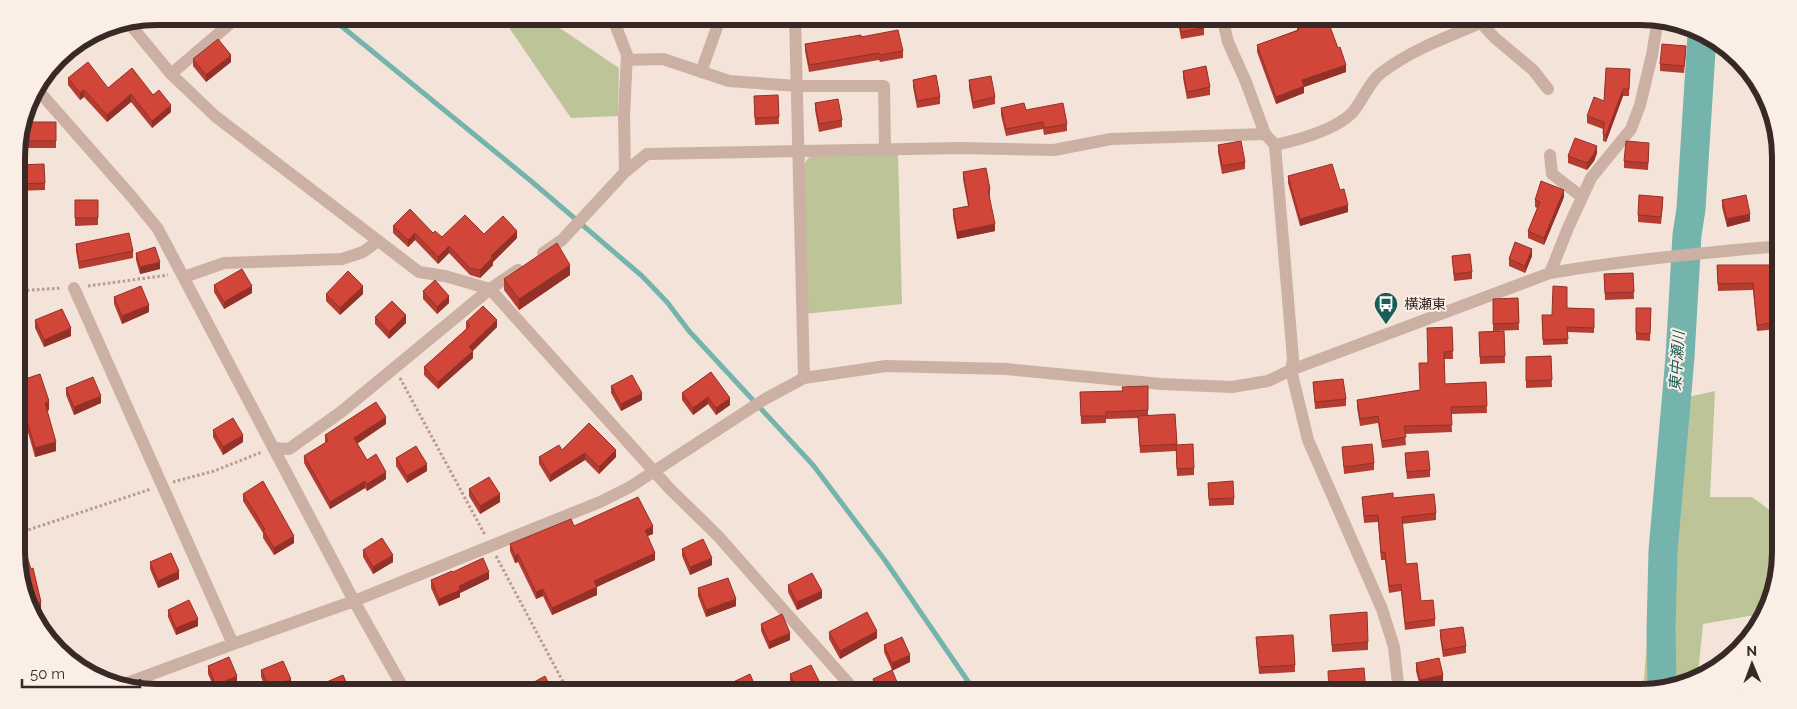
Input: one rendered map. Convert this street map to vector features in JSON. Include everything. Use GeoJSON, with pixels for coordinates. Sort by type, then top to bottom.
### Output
{"type":"FeatureCollection","features":[{"type":"Feature","properties":{"kind":"street"},"geometry":{"type":"LineString","coordinates":[[171,74],[229,25]]}},
{"type":"Feature","properties":{"kind":"street"},"geometry":{"type":"LineString","coordinates":[[615,25],[627,55],[624,115],[625,172]]}},
{"type":"Feature","properties":{"kind":"street"},"geometry":{"type":"LineString","coordinates":[[701,72],[717,25]]}},
{"type":"Feature","properties":{"kind":"street"},"geometry":{"type":"LineString","coordinates":[[795,25],[804,378]]}},
{"type":"Feature","properties":{"kind":"street"},"geometry":{"type":"LineString","coordinates":[[1224,25],[1228,42],[1246,82],[1265,134],[1275,145],[1293,359],[1291,370],[1308,440],[1382,609],[1394,647],[1397,684]]}},
{"type":"Feature","properties":{"kind":"street"},"geometry":{"type":"LineString","coordinates":[[1275,145],[1291,142],[1334,125],[1351,114],[1379,74],[1407,55],[1477,25]]}},
{"type":"Feature","properties":{"kind":"street"},"geometry":{"type":"LineString","coordinates":[[1484,25],[1495,38],[1533,70],[1548,89]]}},
{"type":"Feature","properties":{"kind":"street"},"geometry":{"type":"LineString","coordinates":[[1550,273],[1568,228],[1592,178],[1631,129],[1640,105],[1657,26]]}},
{"type":"Feature","properties":{"kind":"street"},"geometry":{"type":"LineString","coordinates":[[133,28],[171,74],[215,116],[419,272],[445,276],[490,289],[669,488],[718,536],[849,684]]}},
{"type":"Feature","properties":{"kind":"street"},"geometry":{"type":"LineString","coordinates":[[627,60],[663,59],[729,81],[797,86],[884,86],[885,149]]}},
{"type":"Feature","properties":{"kind":"street"},"geometry":{"type":"LineString","coordinates":[[42,94],[153,222],[184,277],[354,601],[401,684]]}},
{"type":"Feature","properties":{"kind":"street"},"geometry":{"type":"LineString","coordinates":[[273,448],[289,449],[341,412],[490,289],[562,240],[625,172],[647,154],[961,148],[1054,150],[1121,139],[1265,134]]}},
{"type":"Feature","properties":{"kind":"street"},"geometry":{"type":"LineString","coordinates":[[1550,155],[1552,174],[1582,197]]}},
{"type":"Feature","properties":{"kind":"street"},"geometry":{"type":"LineString","coordinates":[[184,277],[224,263],[342,259],[363,252],[378,242]]}},
{"type":"Feature","properties":{"kind":"street"},"geometry":{"type":"LineString","coordinates":[[143,683],[233,644],[354,601],[600,502],[630,487],[765,399],[804,378],[896,366],[1006,369],[1161,384],[1232,388],[1268,381],[1291,370],[1550,273],[1590,266],[1772,247]]}},
{"type":"Feature","properties":{"kind":"street"},"geometry":{"type":"LineString","coordinates":[[74,288],[233,644]]}},
{"type":"Feature","properties":{"kind":"path"},"geometry":{"type":"LineString","coordinates":[[25,291],[74,288],[176,274],[184,277]]}},
{"type":"Feature","properties":{"kind":"path"},"geometry":{"type":"LineString","coordinates":[[395,368],[564,684]]}},
{"type":"Feature","properties":{"kind":"path"},"geometry":{"type":"LineString","coordinates":[[25,531],[161,486],[214,471],[273,448]]}},
{"type":"Feature","properties":{"kind":"green space"},"geometry":{"type":"Polygon","coordinates":[[[507,25],[555,25],[619,68],[618,116],[571,118],[507,25]]]}},
{"type":"Feature","properties":{"kind":"green space"},"geometry":{"type":"Polygon","coordinates":[[[898,154],[902,304],[804,314],[804,164],[810,156],[898,154]]]}},
{"type":"Feature","properties":{"kind":"green space"},"geometry":{"type":"Polygon","coordinates":[[[1715,391],[1710,497],[1752,497],[1772,512],[1772,561],[1765,595],[1756,615],[1703,624],[1698,670],[1674,680],[1664,681],[1644,680],[1665,402],[1715,391]]]}},
{"type":"Feature","properties":{"kind":"building"},"geometry":{"type":"Polygon","coordinates":[[[1180,25],[1204,25],[1204,28],[1181,32],[1180,25]]]}},
{"type":"Feature","properties":{"kind":"building"},"geometry":{"type":"Polygon","coordinates":[[[1297,25],[1329,25],[1346,65],[1302,80],[1304,86],[1276,97],[1257,45],[1299,30],[1297,25]]]}},
{"type":"Feature","properties":{"kind":"building"},"geometry":{"type":"Polygon","coordinates":[[[898,30],[903,51],[880,55],[879,53],[809,65],[805,44],[898,30]]]}},
{"type":"Feature","properties":{"kind":"building"},"geometry":{"type":"Polygon","coordinates":[[[218,39],[231,55],[206,75],[193,59],[218,39]]]}},
{"type":"Feature","properties":{"kind":"building"},"geometry":{"type":"Polygon","coordinates":[[[1662,44],[1686,46],[1684,66],[1660,64],[1662,44]]]}},
{"type":"Feature","properties":{"kind":"building"},"geometry":{"type":"Polygon","coordinates":[[[88,62],[108,88],[132,68],[153,95],[159,90],[171,105],[152,121],[131,94],[107,115],[84,90],[80,93],[68,78],[88,62]]]}},
{"type":"Feature","properties":{"kind":"building"},"geometry":{"type":"Polygon","coordinates":[[[1206,66],[1210,87],[1187,92],[1183,71],[1206,66]]]}},
{"type":"Feature","properties":{"kind":"building"},"geometry":{"type":"Polygon","coordinates":[[[1606,68],[1630,69],[1629,89],[1623,89],[1606,135],[1603,134],[1604,122],[1587,116],[1594,97],[1604,101],[1606,68]]]}},
{"type":"Feature","properties":{"kind":"building"},"geometry":{"type":"Polygon","coordinates":[[[936,75],[940,97],[917,101],[913,80],[936,75]]]}},
{"type":"Feature","properties":{"kind":"building"},"geometry":{"type":"Polygon","coordinates":[[[991,76],[995,97],[973,102],[969,80],[991,76]]]}},
{"type":"Feature","properties":{"kind":"building"},"geometry":{"type":"Polygon","coordinates":[[[778,95],[779,117],[755,118],[754,96],[778,95]]]}},
{"type":"Feature","properties":{"kind":"building"},"geometry":{"type":"Polygon","coordinates":[[[838,99],[842,120],[819,124],[815,103],[838,99]]]}},
{"type":"Feature","properties":{"kind":"building"},"geometry":{"type":"Polygon","coordinates":[[[1024,103],[1026,110],[1063,103],[1067,124],[1044,128],[1043,122],[1006,129],[1001,108],[1024,103]]]}},
{"type":"Feature","properties":{"kind":"building"},"geometry":{"type":"Polygon","coordinates":[[[29,122],[56,122],[56,141],[26,141],[29,122]]]}},
{"type":"Feature","properties":{"kind":"building"},"geometry":{"type":"Polygon","coordinates":[[[1575,138],[1597,146],[1587,163],[1568,156],[1575,138]]]}},
{"type":"Feature","properties":{"kind":"building"},"geometry":{"type":"Polygon","coordinates":[[[1241,141],[1245,162],[1222,166],[1218,145],[1241,141]]]}},
{"type":"Feature","properties":{"kind":"building"},"geometry":{"type":"Polygon","coordinates":[[[1626,141],[1649,143],[1648,163],[1624,161],[1626,141]]]}},
{"type":"Feature","properties":{"kind":"building"},"geometry":{"type":"Polygon","coordinates":[[[44,164],[45,183],[25,184],[25,165],[44,164]]]}},
{"type":"Feature","properties":{"kind":"building"},"geometry":{"type":"Polygon","coordinates":[[[1332,164],[1340,190],[1344,189],[1348,205],[1300,219],[1288,176],[1332,164]]]}},
{"type":"Feature","properties":{"kind":"building"},"geometry":{"type":"Polygon","coordinates":[[[986,168],[990,189],[988,190],[995,224],[957,232],[953,209],[969,206],[963,172],[986,168]]]}},
{"type":"Feature","properties":{"kind":"building"},"geometry":{"type":"Polygon","coordinates":[[[1541,181],[1564,190],[1544,238],[1528,231],[1540,202],[1535,200],[1541,181]]]}},
{"type":"Feature","properties":{"kind":"building"},"geometry":{"type":"Polygon","coordinates":[[[1639,195],[1663,197],[1661,217],[1638,215],[1639,195]]]}},
{"type":"Feature","properties":{"kind":"building"},"geometry":{"type":"Polygon","coordinates":[[[1746,195],[1750,214],[1727,219],[1722,200],[1746,195]]]}},
{"type":"Feature","properties":{"kind":"building"},"geometry":{"type":"Polygon","coordinates":[[[75,200],[98,200],[98,218],[75,218],[75,200]]]}},
{"type":"Feature","properties":{"kind":"building"},"geometry":{"type":"Polygon","coordinates":[[[410,209],[433,233],[435,231],[442,237],[465,215],[484,234],[503,216],[517,231],[491,256],[493,257],[480,270],[470,268],[449,246],[438,257],[415,233],[408,240],[393,226],[410,209]]]}},
{"type":"Feature","properties":{"kind":"building"},"geometry":{"type":"Polygon","coordinates":[[[129,233],[133,251],[79,262],[76,244],[129,233]]]}},
{"type":"Feature","properties":{"kind":"building"},"geometry":{"type":"Polygon","coordinates":[[[1515,242],[1532,249],[1525,266],[1509,259],[1515,242]]]}},
{"type":"Feature","properties":{"kind":"building"},"geometry":{"type":"Polygon","coordinates":[[[557,243],[570,265],[519,299],[504,279],[557,243]]]}},
{"type":"Feature","properties":{"kind":"building"},"geometry":{"type":"Polygon","coordinates":[[[155,247],[160,262],[140,267],[136,253],[155,247]]]}},
{"type":"Feature","properties":{"kind":"building"},"geometry":{"type":"Polygon","coordinates":[[[1470,254],[1472,272],[1454,274],[1452,256],[1470,254]]]}},
{"type":"Feature","properties":{"kind":"building"},"geometry":{"type":"Polygon","coordinates":[[[1770,256],[1772,256],[1772,323],[1757,325],[1753,283],[1718,284],[1717,265],[1771,265],[1770,256]]]}},
{"type":"Feature","properties":{"kind":"building"},"geometry":{"type":"Polygon","coordinates":[[[242,269],[252,286],[224,302],[214,285],[242,269]]]}},
{"type":"Feature","properties":{"kind":"building"},"geometry":{"type":"Polygon","coordinates":[[[348,271],[363,286],[340,308],[326,294],[348,271]]]}},
{"type":"Feature","properties":{"kind":"building"},"geometry":{"type":"Polygon","coordinates":[[[1633,273],[1634,292],[1605,293],[1604,274],[1633,273]]]}},
{"type":"Feature","properties":{"kind":"building"},"geometry":{"type":"Polygon","coordinates":[[[435,280],[449,296],[437,307],[423,291],[435,280]]]}},
{"type":"Feature","properties":{"kind":"building"},"geometry":{"type":"Polygon","coordinates":[[[141,286],[149,305],[122,316],[114,297],[141,286]]]}},
{"type":"Feature","properties":{"kind":"building"},"geometry":{"type":"Polygon","coordinates":[[[1553,286],[1567,287],[1567,308],[1594,309],[1594,328],[1567,327],[1568,339],[1543,340],[1542,315],[1552,315],[1553,286]]]}},
{"type":"Feature","properties":{"kind":"building"},"geometry":{"type":"Polygon","coordinates":[[[1518,298],[1519,323],[1493,324],[1493,299],[1518,298]]]}},
{"type":"Feature","properties":{"kind":"building"},"geometry":{"type":"Polygon","coordinates":[[[392,301],[406,315],[389,332],[375,317],[392,301]]]}},
{"type":"Feature","properties":{"kind":"building"},"geometry":{"type":"Polygon","coordinates":[[[483,306],[497,320],[469,347],[473,351],[438,382],[424,367],[470,326],[466,322],[483,306]]]}},
{"type":"Feature","properties":{"kind":"building"},"geometry":{"type":"Polygon","coordinates":[[[1636,308],[1651,308],[1650,334],[1636,333],[1636,308]]]}},
{"type":"Feature","properties":{"kind":"building"},"geometry":{"type":"Polygon","coordinates":[[[62,309],[71,328],[44,340],[35,320],[62,309]]]}},
{"type":"Feature","properties":{"kind":"building"},"geometry":{"type":"Polygon","coordinates":[[[1452,327],[1453,351],[1444,352],[1445,384],[1486,382],[1487,406],[1451,407],[1452,425],[1404,426],[1406,437],[1382,441],[1378,416],[1360,419],[1357,400],[1420,390],[1419,363],[1428,363],[1427,328],[1452,327]]]}},
{"type":"Feature","properties":{"kind":"building"},"geometry":{"type":"Polygon","coordinates":[[[1504,331],[1505,356],[1480,357],[1479,332],[1504,331]]]}},
{"type":"Feature","properties":{"kind":"building"},"geometry":{"type":"Polygon","coordinates":[[[1551,356],[1552,380],[1526,381],[1526,357],[1551,356]]]}},
{"type":"Feature","properties":{"kind":"building"},"geometry":{"type":"Polygon","coordinates":[[[711,372],[730,398],[716,408],[708,397],[693,408],[682,393],[711,372]]]}},
{"type":"Feature","properties":{"kind":"building"},"geometry":{"type":"Polygon","coordinates":[[[40,374],[49,401],[45,403],[56,442],[35,448],[25,414],[25,379],[40,374]]]}},
{"type":"Feature","properties":{"kind":"building"},"geometry":{"type":"Polygon","coordinates":[[[632,375],[642,393],[621,404],[611,386],[632,375]]]}},
{"type":"Feature","properties":{"kind":"building"},"geometry":{"type":"Polygon","coordinates":[[[93,377],[101,396],[74,407],[66,388],[93,377]]]}},
{"type":"Feature","properties":{"kind":"building"},"geometry":{"type":"Polygon","coordinates":[[[1343,379],[1346,399],[1315,402],[1313,382],[1343,379]]]}},
{"type":"Feature","properties":{"kind":"building"},"geometry":{"type":"Polygon","coordinates":[[[1148,386],[1148,410],[1106,412],[1106,416],[1081,416],[1080,392],[1123,391],[1122,387],[1148,386]]]}},
{"type":"Feature","properties":{"kind":"building"},"geometry":{"type":"Polygon","coordinates":[[[376,402],[386,417],[354,438],[367,460],[376,454],[386,472],[367,484],[365,481],[330,502],[304,456],[328,441],[325,435],[376,402]]]}},
{"type":"Feature","properties":{"kind":"building"},"geometry":{"type":"Polygon","coordinates":[[[1175,414],[1177,444],[1140,446],[1138,416],[1175,414]]]}},
{"type":"Feature","properties":{"kind":"building"},"geometry":{"type":"Polygon","coordinates":[[[233,418],[243,435],[223,447],[213,430],[233,418]]]}},
{"type":"Feature","properties":{"kind":"building"},"geometry":{"type":"Polygon","coordinates":[[[589,423],[616,450],[599,467],[585,453],[550,475],[539,457],[559,445],[562,450],[589,423]]]}},
{"type":"Feature","properties":{"kind":"building"},"geometry":{"type":"Polygon","coordinates":[[[1193,444],[1194,468],[1177,469],[1176,445],[1193,444]]]}},
{"type":"Feature","properties":{"kind":"building"},"geometry":{"type":"Polygon","coordinates":[[[1372,444],[1374,463],[1344,467],[1342,447],[1372,444]]]}},
{"type":"Feature","properties":{"kind":"building"},"geometry":{"type":"Polygon","coordinates":[[[416,446],[427,464],[407,476],[396,458],[416,446]]]}},
{"type":"Feature","properties":{"kind":"building"},"geometry":{"type":"Polygon","coordinates":[[[1428,451],[1430,470],[1407,472],[1405,453],[1428,451]]]}},
{"type":"Feature","properties":{"kind":"building"},"geometry":{"type":"Polygon","coordinates":[[[489,477],[500,494],[480,506],[469,489],[489,477]]]}},
{"type":"Feature","properties":{"kind":"building"},"geometry":{"type":"Polygon","coordinates":[[[263,481],[294,536],[274,548],[263,530],[265,529],[243,494],[263,481]]]}},
{"type":"Feature","properties":{"kind":"building"},"geometry":{"type":"Polygon","coordinates":[[[1233,481],[1234,498],[1209,499],[1208,483],[1233,481]]]}},
{"type":"Feature","properties":{"kind":"building"},"geometry":{"type":"Polygon","coordinates":[[[1393,493],[1393,498],[1434,494],[1436,513],[1402,517],[1406,564],[1417,563],[1421,601],[1433,600],[1435,619],[1405,623],[1401,584],[1389,586],[1385,552],[1381,553],[1378,515],[1364,516],[1362,497],[1393,493]]]}},
{"type":"Feature","properties":{"kind":"building"},"geometry":{"type":"Polygon","coordinates":[[[638,497],[653,526],[645,530],[655,553],[594,581],[597,587],[552,608],[543,589],[536,592],[518,554],[515,556],[510,544],[571,519],[574,526],[638,497]]]}},
{"type":"Feature","properties":{"kind":"building"},"geometry":{"type":"Polygon","coordinates":[[[382,538],[393,555],[373,567],[363,550],[382,538]]]}},
{"type":"Feature","properties":{"kind":"building"},"geometry":{"type":"Polygon","coordinates":[[[703,539],[712,558],[690,567],[682,549],[703,539]]]}},
{"type":"Feature","properties":{"kind":"building"},"geometry":{"type":"Polygon","coordinates":[[[25,550],[31,569],[33,568],[41,602],[36,604],[32,595],[25,561],[25,550]]]}},
{"type":"Feature","properties":{"kind":"building"},"geometry":{"type":"Polygon","coordinates":[[[171,553],[179,571],[158,581],[150,562],[171,553]]]}},
{"type":"Feature","properties":{"kind":"building"},"geometry":{"type":"Polygon","coordinates":[[[483,558],[489,572],[459,586],[460,590],[439,599],[431,580],[483,558]]]}},
{"type":"Feature","properties":{"kind":"building"},"geometry":{"type":"Polygon","coordinates":[[[812,573],[822,591],[797,602],[788,585],[812,573]]]}},
{"type":"Feature","properties":{"kind":"building"},"geometry":{"type":"Polygon","coordinates":[[[728,578],[736,599],[706,610],[698,588],[728,578]]]}},
{"type":"Feature","properties":{"kind":"building"},"geometry":{"type":"Polygon","coordinates":[[[189,600],[198,619],[176,628],[168,610],[189,600]]]}},
{"type":"Feature","properties":{"kind":"building"},"geometry":{"type":"Polygon","coordinates":[[[867,612],[877,631],[840,651],[829,632],[867,612]]]}},
{"type":"Feature","properties":{"kind":"building"},"geometry":{"type":"Polygon","coordinates":[[[1367,612],[1368,642],[1332,645],[1330,615],[1367,612]]]}},
{"type":"Feature","properties":{"kind":"building"},"geometry":{"type":"Polygon","coordinates":[[[782,614],[790,633],[769,642],[761,624],[782,614]]]}},
{"type":"Feature","properties":{"kind":"building"},"geometry":{"type":"Polygon","coordinates":[[[1463,627],[1466,646],[1443,650],[1440,630],[1463,627]]]}},
{"type":"Feature","properties":{"kind":"building"},"geometry":{"type":"Polygon","coordinates":[[[1293,635],[1295,665],[1259,667],[1256,637],[1293,635]]]}},
{"type":"Feature","properties":{"kind":"building"},"geometry":{"type":"Polygon","coordinates":[[[902,637],[910,655],[892,663],[884,645],[902,637]]]}},
{"type":"Feature","properties":{"kind":"building"},"geometry":{"type":"Polygon","coordinates":[[[229,657],[237,676],[216,684],[208,666],[229,657]]]}},
{"type":"Feature","properties":{"kind":"building"},"geometry":{"type":"Polygon","coordinates":[[[1439,658],[1443,675],[1420,680],[1416,663],[1439,658]]]}},
{"type":"Feature","properties":{"kind":"building"},"geometry":{"type":"Polygon","coordinates":[[[283,661],[291,679],[280,684],[268,684],[261,670],[283,661]]]}},
{"type":"Feature","properties":{"kind":"building"},"geometry":{"type":"Polygon","coordinates":[[[811,665],[820,683],[794,684],[790,674],[811,665]]]}},
{"type":"Feature","properties":{"kind":"building"},"geometry":{"type":"Polygon","coordinates":[[[1364,668],[1365,684],[1329,684],[1328,671],[1364,668]]]}},
{"type":"Feature","properties":{"kind":"building"},"geometry":{"type":"Polygon","coordinates":[[[892,670],[898,684],[875,684],[873,679],[892,670]]]}},
{"type":"Feature","properties":{"kind":"building"},"geometry":{"type":"Polygon","coordinates":[[[750,674],[754,684],[729,684],[750,674]]]}},
{"type":"Feature","properties":{"kind":"building"},"geometry":{"type":"Polygon","coordinates":[[[343,675],[347,684],[322,684],[343,675]]]}},
{"type":"Feature","properties":{"kind":"building"},"geometry":{"type":"Polygon","coordinates":[[[545,676],[549,684],[530,684],[545,676]]]}},
{"type":"Feature","properties":{"kind":"waterway"},"geometry":{"type":"LineString","coordinates":[[340,25],[531,181],[642,276],[667,302],[689,331],[813,465],[884,559],[970,684]]}},
{"type":"Feature","properties":{"kind":"waterway","name":"東中瀬川"},"geometry":{"type":"LineString","coordinates":[[1662,682],[1663,551],[1680,357],[1702,41]]}},
{"type":"Feature","properties":{"kind":"place","name":"横瀬東"},"geometry":{"type":"Point","coordinates":[1386,325]}}]}
